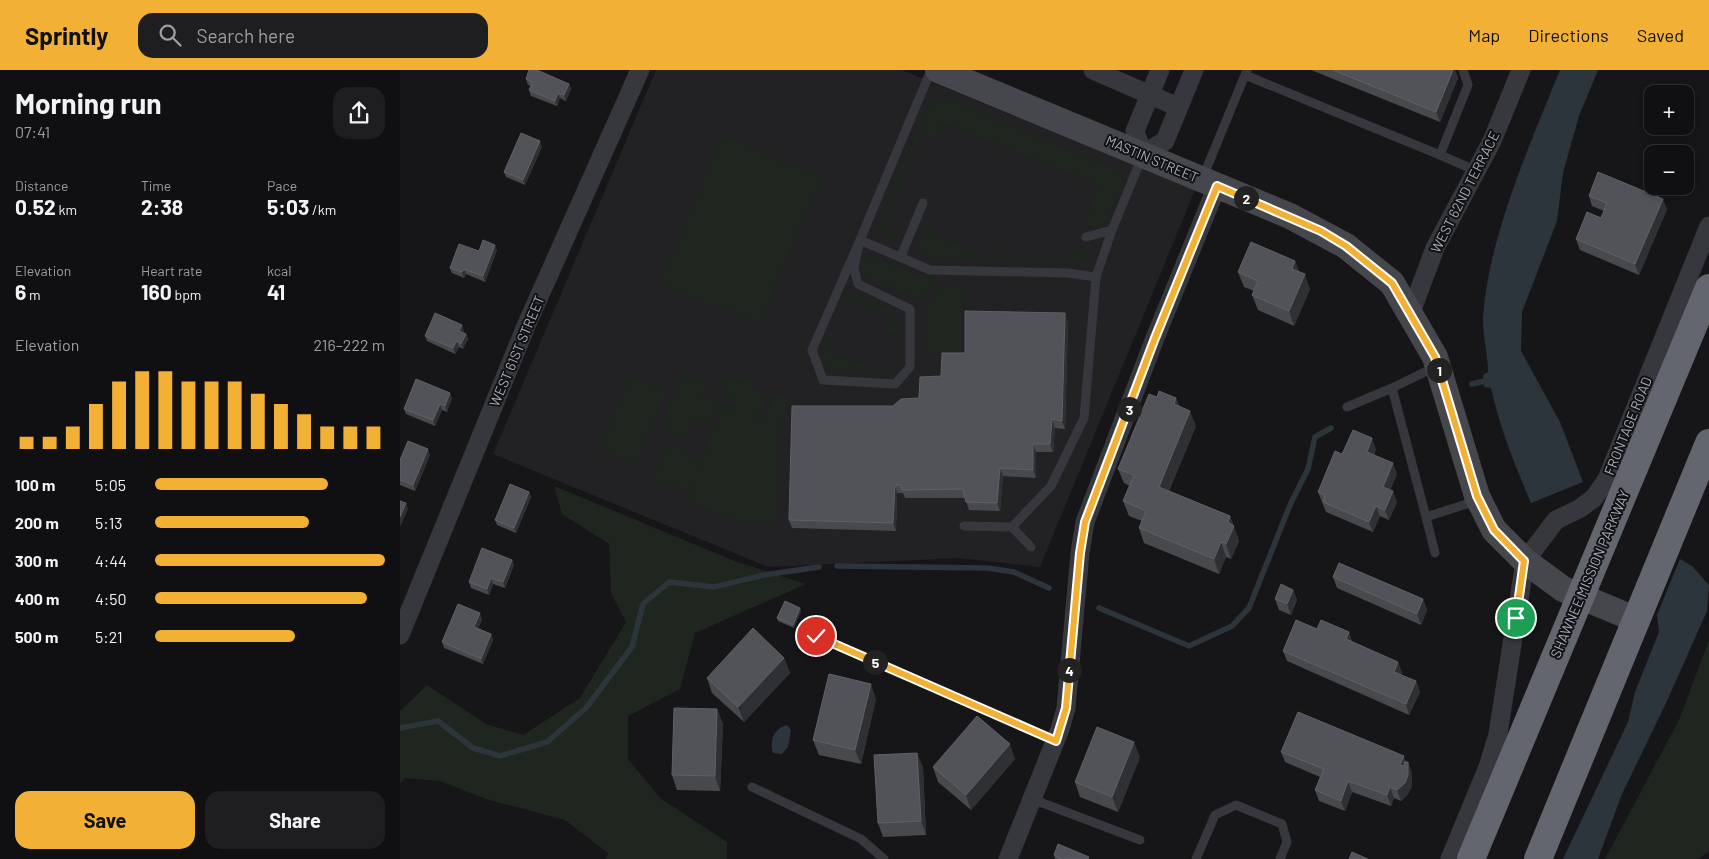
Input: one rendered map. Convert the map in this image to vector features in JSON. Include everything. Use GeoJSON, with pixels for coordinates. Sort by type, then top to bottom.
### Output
{"type":"FeatureCollection","features":[{"type":"Feature","properties":{"kind":"highway","name":"SHAWNEE MISSION PARKWAY"},"geometry":{"type":"LineString","coordinates":[[1471,859],[1709,288]]}},
{"type":"Feature","properties":{"kind":"highway"},"geometry":{"type":"LineString","coordinates":[[1538,859],[1709,443]]}},
{"type":"Feature","properties":{"kind":"street","name":"WEST 61ST STREET"},"geometry":{"type":"LineString","coordinates":[[400,636],[526,326],[640,70]]}},
{"type":"Feature","properties":{"kind":"street","name":"MASTIN STREET"},"geometry":{"type":"LineString","coordinates":[[938,70],[1290,216],[1346,246],[1392,283],[1438,366],[1479,501],[1494,530],[1524,561],[1563,589],[1637,620]]}},
{"type":"Feature","properties":{"kind":"street"},"geometry":{"type":"LineString","coordinates":[[1093,70],[1178,107]]}},
{"type":"Feature","properties":{"kind":"street"},"geometry":{"type":"LineString","coordinates":[[1160,70],[1135,131],[1143,154],[1164,141],[1194,70]]}},
{"type":"Feature","properties":{"kind":"street","name":"WEST 62ND TERRACE"},"geometry":{"type":"LineString","coordinates":[[1410,315],[1435,248],[1477,171],[1521,70]]}},
{"type":"Feature","properties":{"kind":"street"},"geometry":{"type":"LineString","coordinates":[[1008,859],[1056,741],[1066,708],[1080,553],[1085,522],[1155,338],[1209,183]]}},
{"type":"Feature","properties":{"kind":"street","name":"FRONTAGE ROAD"},"geometry":{"type":"LineString","coordinates":[[1450,859],[1488,768],[1498,734],[1524,561],[1556,520],[1594,498],[1607,479],[1709,226]]}},
{"type":"Feature","properties":{"kind":"lane"},"geometry":{"type":"LineString","coordinates":[[860,240],[854,268],[858,284],[910,309],[910,367],[895,384],[823,380],[812,350],[931,70]]}},
{"type":"Feature","properties":{"kind":"lane"},"geometry":{"type":"LineString","coordinates":[[1440,155],[1468,85],[1463,70]]}},
{"type":"Feature","properties":{"kind":"lane"},"geometry":{"type":"LineString","coordinates":[[1209,183],[1246,72],[1477,171]]}},
{"type":"Feature","properties":{"kind":"lane"},"geometry":{"type":"LineString","coordinates":[[1012,527],[1051,486],[1084,418],[1096,277],[1112,230],[1143,154]]}},
{"type":"Feature","properties":{"kind":"lane"},"geometry":{"type":"LineString","coordinates":[[901,256],[924,203]]}},
{"type":"Feature","properties":{"kind":"lane"},"geometry":{"type":"LineString","coordinates":[[1086,237],[1112,230]]}},
{"type":"Feature","properties":{"kind":"lane"},"geometry":{"type":"LineString","coordinates":[[860,240],[930,270],[1068,273],[1096,277]]}},
{"type":"Feature","properties":{"kind":"lane"},"geometry":{"type":"LineString","coordinates":[[1347,407],[1438,366]]}},
{"type":"Feature","properties":{"kind":"lane"},"geometry":{"type":"LineString","coordinates":[[1392,388],[1435,554]]}},
{"type":"Feature","properties":{"kind":"lane"},"geometry":{"type":"LineString","coordinates":[[1426,517],[1479,501]]}},
{"type":"Feature","properties":{"kind":"lane"},"geometry":{"type":"LineString","coordinates":[[964,526],[1012,527],[1031,547]]}},
{"type":"Feature","properties":{"kind":"lane"},"geometry":{"type":"LineString","coordinates":[[816,636],[1056,741]]}},
{"type":"Feature","properties":{"kind":"lane"},"geometry":{"type":"LineString","coordinates":[[752,787],[861,839],[884,859]]}},
{"type":"Feature","properties":{"kind":"lane"},"geometry":{"type":"LineString","coordinates":[[1032,798],[1140,840]]}},
{"type":"Feature","properties":{"kind":"lane"},"geometry":{"type":"LineString","coordinates":[[1196,859],[1215,815],[1236,805],[1282,824],[1287,842],[1280,859]]}},
{"type":"Feature","properties":{"kind":"shaded area"},"geometry":{"type":"Polygon","coordinates":[[[656,70],[902,70],[1195,190],[1040,567],[959,558],[768,567],[493,454],[656,70]]]}},
{"type":"Feature","properties":{"kind":"shaded area"},"geometry":{"type":"Polygon","coordinates":[[[1560,70],[1598,70],[1579,116],[1563,173],[1557,221],[1522,312],[1521,351],[1560,422],[1583,482],[1531,503],[1503,432],[1491,388],[1484,387],[1483,375],[1488,372],[1483,316],[1493,254],[1512,191],[1560,70]]]}},
{"type":"Feature","properties":{"kind":"shaded area"},"geometry":{"type":"Polygon","coordinates":[[[942,96],[1121,172],[1122,186],[1106,224],[1096,229],[1088,226],[1085,220],[1098,185],[943,123],[936,139],[921,134],[885,224],[899,234],[892,240],[884,235],[880,225],[927,107],[942,96]]]}},
{"type":"Feature","properties":{"kind":"shaded area"},"geometry":{"type":"Polygon","coordinates":[[[722,135],[822,177],[760,324],[711,303],[709,306],[662,286],[663,283],[660,282],[722,135]]]}},
{"type":"Feature","properties":{"kind":"shaded area"},"geometry":{"type":"Polygon","coordinates":[[[928,218],[933,221],[929,231],[985,257],[991,257],[993,248],[997,248],[998,257],[1071,258],[1077,244],[1087,251],[1088,258],[1082,262],[935,258],[921,254],[918,247],[928,218]]]}},
{"type":"Feature","properties":{"kind":"shaded area"},"geometry":{"type":"Polygon","coordinates":[[[872,255],[919,276],[940,280],[922,298],[915,299],[863,276],[859,268],[862,258],[872,255]]]}},
{"type":"Feature","properties":{"kind":"shaded area"},"geometry":{"type":"Polygon","coordinates":[[[949,287],[963,287],[961,353],[926,353],[927,306],[937,290],[949,287]]]}},
{"type":"Feature","properties":{"kind":"shaded area"},"geometry":{"type":"Polygon","coordinates":[[[851,295],[888,310],[898,321],[899,328],[893,334],[887,333],[886,328],[890,317],[848,299],[839,314],[837,312],[843,299],[851,295]]]}},
{"type":"Feature","properties":{"kind":"shaded area"},"geometry":{"type":"Polygon","coordinates":[[[832,337],[835,341],[831,351],[876,370],[882,363],[894,368],[890,372],[829,371],[823,359],[823,352],[826,339],[832,337]]]}},
{"type":"Feature","properties":{"kind":"shaded area"},"geometry":{"type":"Polygon","coordinates":[[[682,374],[707,384],[703,395],[720,402],[709,427],[693,421],[686,438],[660,428],[682,374]]]}},
{"type":"Feature","properties":{"kind":"shaded area"},"geometry":{"type":"Polygon","coordinates":[[[630,376],[667,391],[636,466],[599,450],[630,376]]]}},
{"type":"Feature","properties":{"kind":"shaded area"},"geometry":{"type":"Polygon","coordinates":[[[727,377],[741,382],[744,378],[752,379],[753,388],[766,395],[764,407],[756,417],[763,420],[776,393],[791,399],[779,427],[776,522],[736,521],[685,500],[690,487],[683,491],[669,486],[658,486],[653,477],[665,447],[679,448],[683,452],[697,458],[699,466],[723,405],[735,409],[725,393],[723,383],[727,377]]]}},
{"type":"Feature","properties":{"kind":"shaded area"},"geometry":{"type":"Polygon","coordinates":[[[554,486],[737,562],[806,584],[695,633],[680,689],[628,716],[628,759],[660,798],[727,842],[727,859],[606,859],[608,853],[565,820],[486,799],[440,781],[405,778],[400,784],[400,711],[427,685],[486,724],[523,735],[580,698],[626,622],[611,593],[609,544],[562,514],[554,486]]]}},
{"type":"Feature","properties":{"kind":"shaded area"},"geometry":{"type":"Polygon","coordinates":[[[1680,559],[1692,566],[1709,585],[1707,611],[1667,701],[1622,794],[1598,859],[1563,859],[1628,722],[1635,692],[1659,632],[1657,615],[1680,559]]]}},
{"type":"Feature","properties":{"kind":"shaded area"},"geometry":{"type":"Polygon","coordinates":[[[1709,640],[1709,851],[1698,859],[1605,859],[1679,720],[1709,640]]]}},
{"type":"Feature","properties":{"kind":"shaded area"},"geometry":{"type":"Polygon","coordinates":[[[787,725],[791,730],[788,747],[782,754],[773,753],[772,740],[776,732],[787,725]]]}},
{"type":"Feature","properties":{"kind":"building"},"geometry":{"type":"Polygon","coordinates":[[[529,70],[537,70],[569,84],[564,95],[558,93],[555,101],[529,90],[533,82],[526,79],[529,70]]]}},
{"type":"Feature","properties":{"kind":"building"},"geometry":{"type":"Polygon","coordinates":[[[1333,70],[1453,70],[1436,112],[1333,70]]]}},
{"type":"Feature","properties":{"kind":"building"},"geometry":{"type":"Polygon","coordinates":[[[521,133],[540,141],[523,180],[504,172],[521,133]]]}},
{"type":"Feature","properties":{"kind":"building"},"geometry":{"type":"Polygon","coordinates":[[[1598,172],[1644,191],[1644,195],[1653,195],[1663,199],[1635,264],[1576,239],[1587,212],[1601,218],[1607,203],[1589,196],[1598,172]]]}},
{"type":"Feature","properties":{"kind":"building"},"geometry":{"type":"Polygon","coordinates":[[[483,240],[495,245],[483,276],[464,269],[462,272],[450,268],[459,244],[479,251],[483,240]]]}},
{"type":"Feature","properties":{"kind":"building"},"geometry":{"type":"Polygon","coordinates":[[[1251,242],[1295,261],[1292,269],[1305,274],[1289,311],[1252,295],[1258,281],[1238,272],[1251,242]]]}},
{"type":"Feature","properties":{"kind":"building"},"geometry":{"type":"Polygon","coordinates":[[[965,311],[1065,313],[1062,421],[1052,419],[1050,444],[1033,444],[1033,470],[1000,468],[997,503],[966,502],[963,489],[902,490],[901,485],[895,485],[893,523],[789,520],[792,406],[893,406],[901,399],[919,398],[920,377],[941,376],[942,353],[965,353],[965,311]]]}},
{"type":"Feature","properties":{"kind":"building"},"geometry":{"type":"Polygon","coordinates":[[[435,313],[462,325],[459,331],[466,334],[461,344],[457,341],[453,348],[425,336],[435,313]]]}},
{"type":"Feature","properties":{"kind":"building"},"geometry":{"type":"Polygon","coordinates":[[[416,379],[450,393],[445,406],[440,404],[433,420],[404,409],[416,379]]]}},
{"type":"Feature","properties":{"kind":"building"},"geometry":{"type":"Polygon","coordinates":[[[1159,391],[1176,398],[1174,404],[1190,411],[1159,487],[1230,516],[1228,522],[1234,526],[1226,544],[1221,542],[1214,559],[1139,528],[1146,511],[1123,501],[1134,475],[1118,469],[1149,394],[1157,397],[1159,391]]]}},
{"type":"Feature","properties":{"kind":"building"},"geometry":{"type":"Polygon","coordinates":[[[1353,430],[1372,438],[1367,452],[1393,463],[1383,487],[1393,491],[1385,510],[1376,506],[1369,522],[1323,502],[1325,495],[1318,492],[1335,451],[1342,454],[1353,430]]]}},
{"type":"Feature","properties":{"kind":"building"},"geometry":{"type":"Polygon","coordinates":[[[408,441],[428,449],[413,485],[400,480],[400,460],[408,441]]]}},
{"type":"Feature","properties":{"kind":"building"},"geometry":{"type":"Polygon","coordinates":[[[510,484],[529,492],[514,528],[495,520],[510,484]]]}},
{"type":"Feature","properties":{"kind":"building"},"geometry":{"type":"Polygon","coordinates":[[[400,501],[406,503],[400,517],[400,501]]]}},
{"type":"Feature","properties":{"kind":"building"},"geometry":{"type":"Polygon","coordinates":[[[482,548],[512,560],[503,582],[491,578],[487,589],[469,582],[482,548]]]}},
{"type":"Feature","properties":{"kind":"building"},"geometry":{"type":"Polygon","coordinates":[[[1339,563],[1423,599],[1417,614],[1333,577],[1339,563]]]}},
{"type":"Feature","properties":{"kind":"building"},"geometry":{"type":"Polygon","coordinates":[[[1281,584],[1293,590],[1287,604],[1275,599],[1281,584]]]}},
{"type":"Feature","properties":{"kind":"building"},"geometry":{"type":"Polygon","coordinates":[[[785,601],[800,608],[793,625],[777,618],[785,601]]]}},
{"type":"Feature","properties":{"kind":"building"},"geometry":{"type":"Polygon","coordinates":[[[458,604],[480,613],[474,627],[491,634],[481,659],[442,642],[458,604]]]}},
{"type":"Feature","properties":{"kind":"building"},"geometry":{"type":"Polygon","coordinates":[[[1296,620],[1317,629],[1321,620],[1349,632],[1346,639],[1398,662],[1394,672],[1416,681],[1406,704],[1283,651],[1296,620]]]}},
{"type":"Feature","properties":{"kind":"building"},"geometry":{"type":"Polygon","coordinates":[[[753,628],[784,658],[738,707],[707,678],[753,628]]]}},
{"type":"Feature","properties":{"kind":"building"},"geometry":{"type":"Polygon","coordinates":[[[829,674],[871,684],[855,750],[813,740],[829,674]]]}},
{"type":"Feature","properties":{"kind":"building"},"geometry":{"type":"Polygon","coordinates":[[[674,708],[717,709],[715,776],[672,775],[674,708]]]}},
{"type":"Feature","properties":{"kind":"building"},"geometry":{"type":"Polygon","coordinates":[[[1298,712],[1404,756],[1400,765],[1405,766],[1404,762],[1408,762],[1408,775],[1405,783],[1397,790],[1390,787],[1387,795],[1348,781],[1341,801],[1315,790],[1324,769],[1281,752],[1298,712]]]}},
{"type":"Feature","properties":{"kind":"building"},"geometry":{"type":"Polygon","coordinates":[[[977,716],[1010,744],[966,795],[933,767],[977,716]]]}},
{"type":"Feature","properties":{"kind":"building"},"geometry":{"type":"Polygon","coordinates":[[[1097,727],[1134,742],[1112,797],[1075,782],[1097,727]]]}},
{"type":"Feature","properties":{"kind":"building"},"geometry":{"type":"Polygon","coordinates":[[[917,753],[921,821],[878,823],[874,755],[917,753]]]}},
{"type":"Feature","properties":{"kind":"building"},"geometry":{"type":"Polygon","coordinates":[[[1058,844],[1089,857],[1088,859],[1059,859],[1054,855],[1058,844]]]}},
{"type":"Feature","properties":{"kind":"building"},"geometry":{"type":"Polygon","coordinates":[[[1352,852],[1368,859],[1349,859],[1352,852]]]}},
{"type":"Feature","properties":{"kind":"waterway"},"geometry":{"type":"LineString","coordinates":[[1472,384],[1489,380]]}},
{"type":"Feature","properties":{"kind":"waterway"},"geometry":{"type":"LineString","coordinates":[[1099,608],[1189,646],[1232,626],[1249,608],[1290,505],[1308,469],[1315,437],[1331,428]]}},
{"type":"Feature","properties":{"kind":"waterway"},"geometry":{"type":"LineString","coordinates":[[837,566],[987,568],[1014,572],[1049,588]]}},
{"type":"Feature","properties":{"kind":"waterway"},"geometry":{"type":"LineString","coordinates":[[400,728],[438,721],[473,748],[500,756],[547,742],[586,708],[632,647],[643,604],[669,582],[714,587],[764,575],[819,567]]}},
{"type":"Feature","properties":{"kind":"route"},"geometry":{"type":"LineString","coordinates":[[816,636],[1056,741],[1066,708],[1070,650],[1085,522],[1155,338],[1217,186],[1321,231],[1346,246],[1392,283],[1435,357],[1477,496],[1494,530],[1524,561],[1516,618]]}}]}
